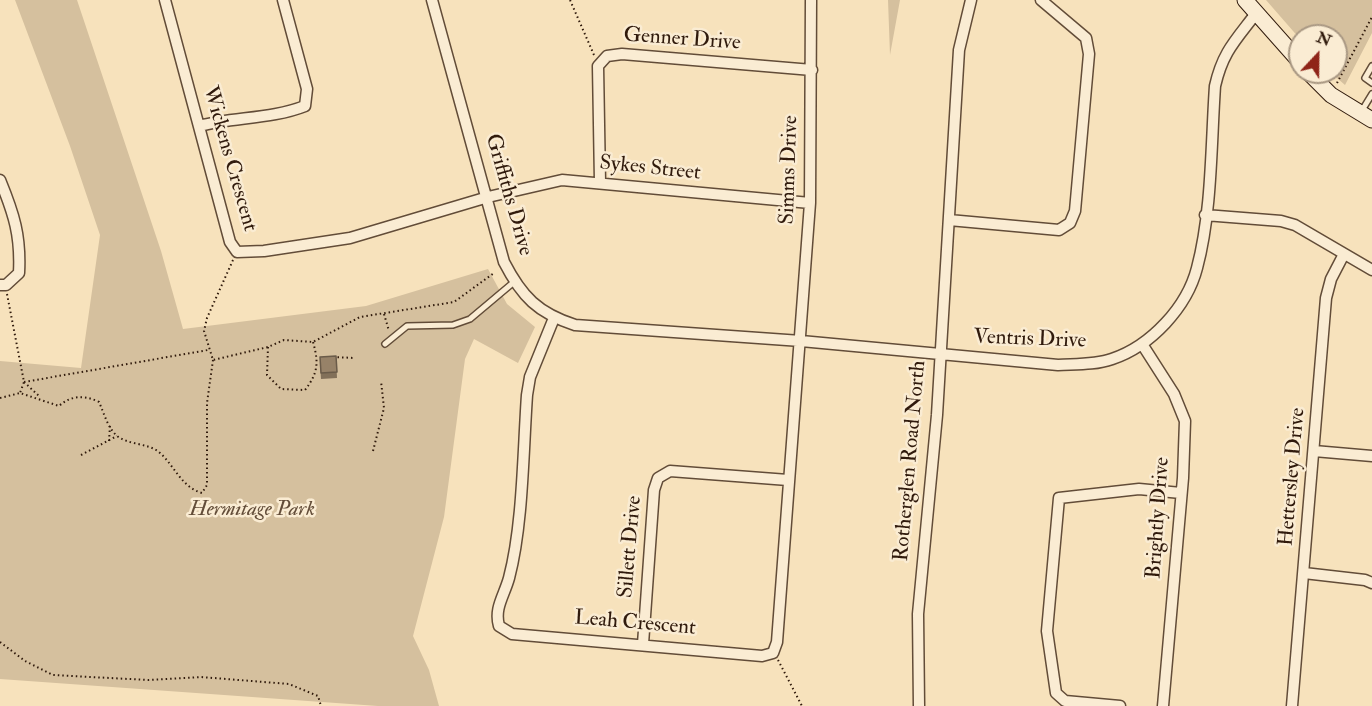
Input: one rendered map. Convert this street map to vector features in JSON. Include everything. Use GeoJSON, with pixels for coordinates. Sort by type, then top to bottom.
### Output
{"type":"FeatureCollection","features":[{"type":"Feature","properties":{"kind":"street","name":"Wickens Crescent"},"geometry":{"type":"LineString","coordinates":[[165,0],[230,242],[237,252],[264,251],[350,238],[488,197]]}},
{"type":"Feature","properties":{"kind":"street"},"geometry":{"type":"LineString","coordinates":[[199,126],[225,119],[288,113],[305,106],[307,89],[282,0]]}},
{"type":"Feature","properties":{"kind":"street","name":"Griffiths Drive"},"geometry":{"type":"LineString","coordinates":[[432,0],[504,262],[514,282],[532,304],[554,318],[575,325],[801,341]]}},
{"type":"Feature","properties":{"kind":"street","name":"Simms Drive"},"geometry":{"type":"LineString","coordinates":[[801,341],[810,203],[811,0]]}},
{"type":"Feature","properties":{"kind":"street","name":"Rotherglen Road North"},"geometry":{"type":"LineString","coordinates":[[919,706],[918,614],[940,355],[959,50],[971,0]]}},
{"type":"Feature","properties":{"kind":"street"},"geometry":{"type":"LineString","coordinates":[[949,220],[1059,230],[1070,223],[1075,211],[1089,54],[1086,38],[1041,0]]}},
{"type":"Feature","properties":{"kind":"street"},"geometry":{"type":"LineString","coordinates":[[1245,0],[1288,48]]}},
{"type":"Feature","properties":{"kind":"street","name":"Ventris Drive"},"geometry":{"type":"LineString","coordinates":[[801,341],[1058,365],[1088,364],[1113,358],[1142,344],[1163,324],[1186,295],[1197,269],[1205,215],[1215,86],[1226,50],[1257,12]]}},
{"type":"Feature","properties":{"kind":"street","name":"Genner Drive"},"geometry":{"type":"LineString","coordinates":[[600,182],[598,66],[607,56],[622,54],[812,70]]}},
{"type":"Feature","properties":{"kind":"street"},"geometry":{"type":"LineString","coordinates":[[1320,84],[1331,95],[1366,116]]}},
{"type":"Feature","properties":{"kind":"street"},"geometry":{"type":"LineString","coordinates":[[0,180],[17,221],[20,253],[19,273],[3,285]]}},
{"type":"Feature","properties":{"kind":"street","name":"Sykes Street"},"geometry":{"type":"LineString","coordinates":[[488,197],[562,180],[810,203]]}},
{"type":"Feature","properties":{"kind":"street"},"geometry":{"type":"LineString","coordinates":[[1205,215],[1281,221],[1294,225],[1372,270]]}},
{"type":"Feature","properties":{"kind":"street","name":"Hettersley Drive"},"geometry":{"type":"LineString","coordinates":[[1292,706],[1326,298],[1331,279],[1344,254]]}},
{"type":"Feature","properties":{"kind":"street","name":"Leah Crescent"},"geometry":{"type":"LineString","coordinates":[[554,318],[530,377],[515,545],[509,579],[495,614],[499,626],[512,634],[762,656],[773,653]]}},
{"type":"Feature","properties":{"kind":"street"},"geometry":{"type":"LineString","coordinates":[[773,653],[777,642],[788,480],[801,341]]}},
{"type":"Feature","properties":{"kind":"street","name":"Brightly Drive"},"geometry":{"type":"LineString","coordinates":[[1142,344],[1174,394],[1185,420],[1163,706]]}},
{"type":"Feature","properties":{"kind":"street"},"geometry":{"type":"LineString","coordinates":[[1314,452],[1372,456]]}},
{"type":"Feature","properties":{"kind":"street","name":"Sillett Drive"},"geometry":{"type":"LineString","coordinates":[[643,644],[654,490],[658,478],[670,471],[788,480]]}},
{"type":"Feature","properties":{"kind":"street"},"geometry":{"type":"LineString","coordinates":[[1120,706],[1065,701],[1056,693],[1047,631],[1059,498],[1139,489],[1181,493]]}},
{"type":"Feature","properties":{"kind":"street"},"geometry":{"type":"LineString","coordinates":[[1304,573],[1365,580],[1372,584]]}},
{"type":"Feature","properties":{"kind":"lane"},"geometry":{"type":"LineString","coordinates":[[1372,66],[1365,78],[1372,83]]}},
{"type":"Feature","properties":{"kind":"lane"},"geometry":{"type":"LineString","coordinates":[[1366,116],[1372,94]]}},
{"type":"Feature","properties":{"kind":"lane"},"geometry":{"type":"LineString","coordinates":[[385,344],[407,326],[453,326],[470,319],[514,282]]}},
{"type":"Feature","properties":{"kind":"path"},"geometry":{"type":"LineString","coordinates":[[570,0],[598,66]]}},
{"type":"Feature","properties":{"kind":"path"},"geometry":{"type":"LineString","coordinates":[[1348,62],[1372,17]]}},
{"type":"Feature","properties":{"kind":"path"},"geometry":{"type":"LineString","coordinates":[[0,398],[20,393],[41,398],[59,406],[66,399],[88,397],[99,402],[117,436],[158,451],[181,481],[193,491],[202,493],[207,485],[207,403],[213,360],[204,331],[207,318],[237,252]]}},
{"type":"Feature","properties":{"kind":"path"},"geometry":{"type":"LineString","coordinates":[[213,360],[268,347],[284,340],[313,342],[360,317],[454,302],[494,273]]}},
{"type":"Feature","properties":{"kind":"path"},"geometry":{"type":"LineString","coordinates":[[3,285],[24,382],[20,393]]}},
{"type":"Feature","properties":{"kind":"path"},"geometry":{"type":"LineString","coordinates":[[384,314],[392,339]]}},
{"type":"Feature","properties":{"kind":"path"},"geometry":{"type":"LineString","coordinates":[[268,347],[267,375],[281,388],[305,390],[315,376],[318,358],[313,342]]}},
{"type":"Feature","properties":{"kind":"path"},"geometry":{"type":"LineString","coordinates":[[24,382],[209,350]]}},
{"type":"Feature","properties":{"kind":"path"},"geometry":{"type":"LineString","coordinates":[[318,358],[355,358]]}},
{"type":"Feature","properties":{"kind":"path"},"geometry":{"type":"LineString","coordinates":[[373,451],[384,408],[381,381]]}},
{"type":"Feature","properties":{"kind":"path"},"geometry":{"type":"LineString","coordinates":[[24,382],[41,398]]}},
{"type":"Feature","properties":{"kind":"path"},"geometry":{"type":"LineString","coordinates":[[109,441],[110,426]]}},
{"type":"Feature","properties":{"kind":"path"},"geometry":{"type":"LineString","coordinates":[[81,455],[117,436]]}},
{"type":"Feature","properties":{"kind":"path"},"geometry":{"type":"LineString","coordinates":[[0,642],[25,661],[53,675],[148,680],[201,677],[289,684],[318,696],[321,706]]}},
{"type":"Feature","properties":{"kind":"path"},"geometry":{"type":"LineString","coordinates":[[773,653],[784,668],[802,706]]}},
{"type":"Feature","properties":{"kind":"green space","name":"Hermitage Park"},"geometry":{"type":"Polygon","coordinates":[[[15,0],[77,0],[161,251],[183,329],[366,306],[488,269],[507,304],[535,327],[518,363],[474,339],[465,359],[444,517],[413,636],[429,670],[439,706],[378,706],[0,679],[0,361],[81,368],[100,235],[70,146],[15,0]]]}},
{"type":"Feature","properties":{"kind":"green space"},"geometry":{"type":"Polygon","coordinates":[[[888,0],[900,0],[890,55],[888,0]]]}},
{"type":"Feature","properties":{"kind":"green space"},"geometry":{"type":"Polygon","coordinates":[[[1266,0],[1372,0],[1372,33],[1348,79],[1348,24],[1288,25],[1266,0]]]}},
{"type":"Feature","properties":{"kind":"building"},"geometry":{"type":"Polygon","coordinates":[[[336,356],[337,372],[321,373],[320,357],[336,356]]]}}]}
